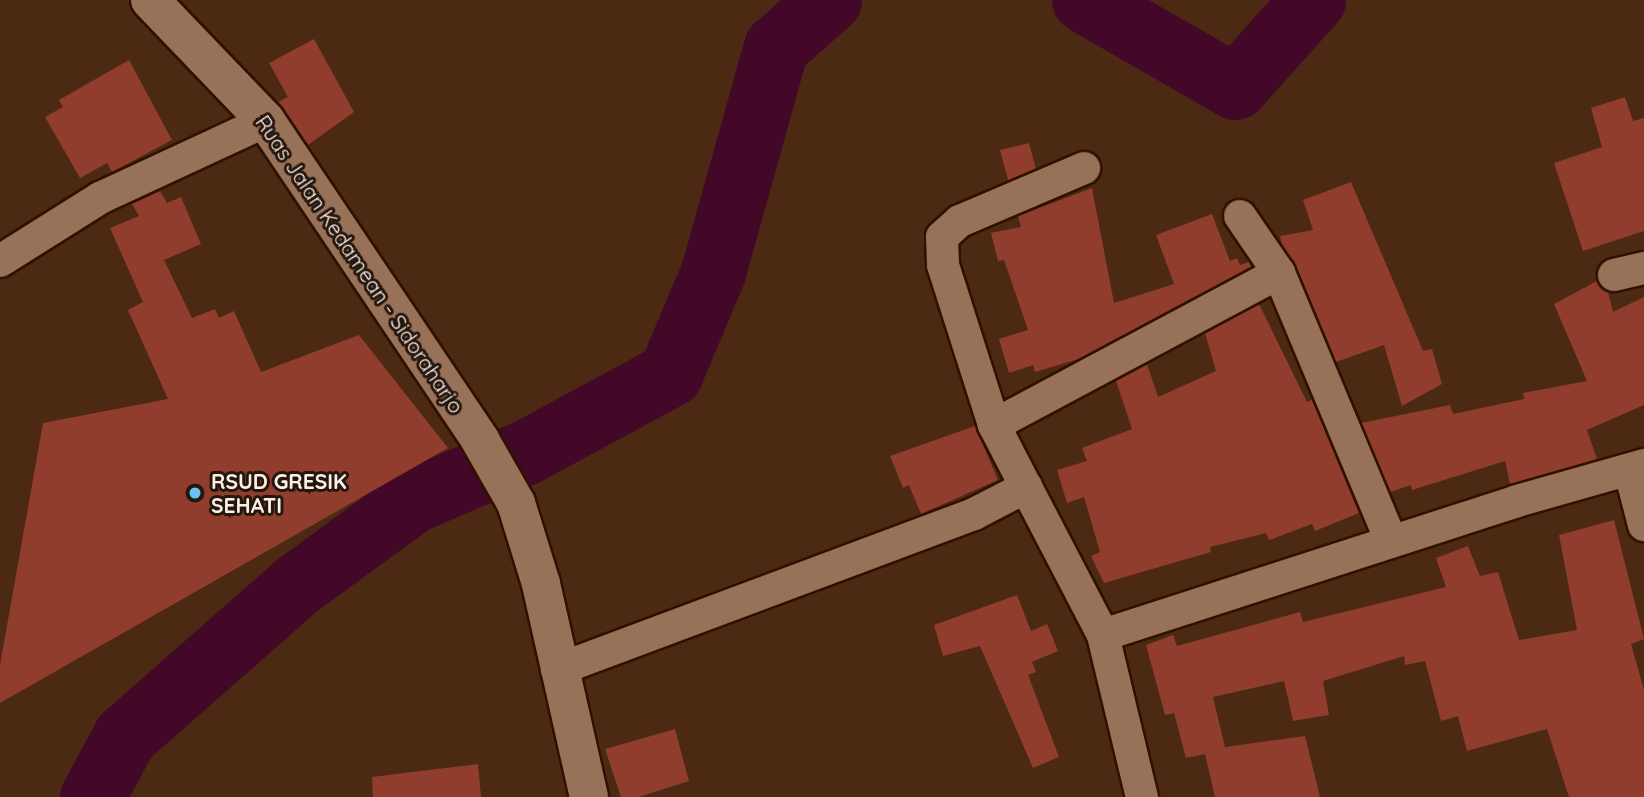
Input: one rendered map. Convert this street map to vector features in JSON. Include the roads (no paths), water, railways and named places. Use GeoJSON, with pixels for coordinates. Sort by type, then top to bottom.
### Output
{"type":"FeatureCollection","features":[{"type":"Feature","properties":{"kind":"main road","name":"Ruas Jalan Kedamean - Sidoraharjo"},"geometry":{"type":"LineString","coordinates":[[150,0],[266,121],[480,440],[516,503],[541,584],[557,670]]}},
{"type":"Feature","properties":{"kind":"main road"},"geometry":{"type":"LineString","coordinates":[[557,670],[589,797]]}},
{"type":"Feature","properties":{"kind":"street"},"geometry":{"type":"LineString","coordinates":[[0,261],[100,198],[266,121]]}},
{"type":"Feature","properties":{"kind":"street"},"geometry":{"type":"LineString","coordinates":[[1084,168],[960,221],[943,237],[943,265],[994,425],[1103,635],[1142,797]]}},
{"type":"Feature","properties":{"kind":"street"},"geometry":{"type":"LineString","coordinates":[[1240,216],[1279,273],[1391,541]]}},
{"type":"Feature","properties":{"kind":"street"},"geometry":{"type":"LineString","coordinates":[[1614,275],[1644,268]]}},
{"type":"Feature","properties":{"kind":"street"},"geometry":{"type":"LineString","coordinates":[[994,425],[1279,273]]}},
{"type":"Feature","properties":{"kind":"street"},"geometry":{"type":"LineString","coordinates":[[1103,635],[1391,541],[1637,468],[1644,525]]}},
{"type":"Feature","properties":{"kind":"street"},"geometry":{"type":"LineString","coordinates":[[557,670],[974,514],[1026,487]]}},
{"type":"Feature","properties":{"kind":"waterway"},"geometry":{"type":"LineString","coordinates":[[92,797],[125,736],[298,584],[413,500],[526,452],[670,374],[713,272],[776,47],[829,0]]}},
{"type":"Feature","properties":{"kind":"waterway"},"geometry":{"type":"LineString","coordinates":[[1084,0],[1235,87],[1313,0]]}},
{"type":"Feature","properties":{"kind":"place","name":"RSUD GRESIK SEHATI"},"geometry":{"type":"Point","coordinates":[195,493]}}]}
